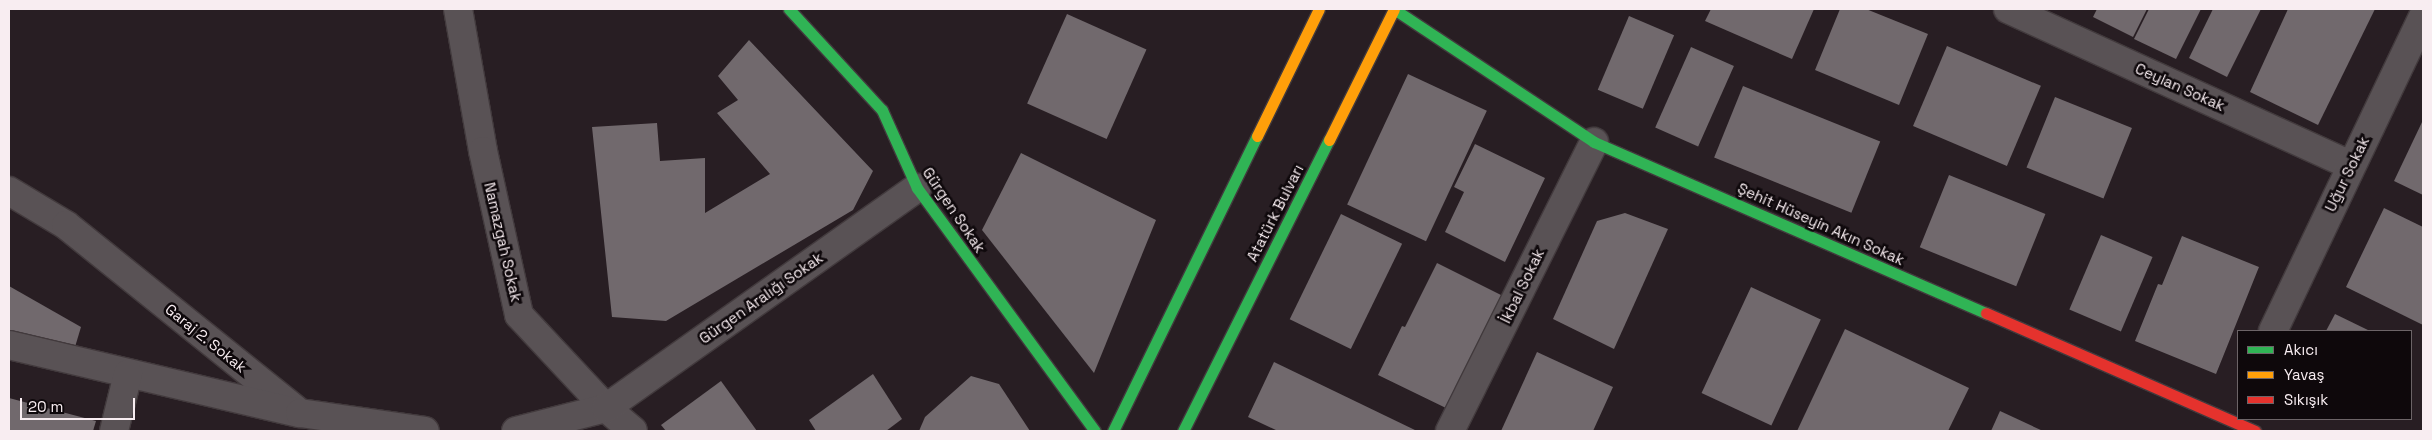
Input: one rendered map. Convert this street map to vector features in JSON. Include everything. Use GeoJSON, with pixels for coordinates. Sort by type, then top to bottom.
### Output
{"type":"FeatureCollection","features":[{"type":"Feature","properties":{"kind":"street","name":"Namazgah Sokak"},"geometry":{"type":"LineString","coordinates":[[458,9],[482,151],[520,314],[606,408],[633,431]]}},
{"type":"Feature","properties":{"kind":"street","name":"Gürgen Sokak"},"geometry":{"type":"LineString","coordinates":[[789,9],[882,110],[917,188],[1095,431]]}},
{"type":"Feature","properties":{"kind":"street"},"geometry":{"type":"LineString","coordinates":[[1113,431],[1319,9]]}},
{"type":"Feature","properties":{"kind":"street","name":"Şehit Hüseyin Akın Sokak"},"geometry":{"type":"LineString","coordinates":[[1394,9],[1594,142],[2238,422]]}},
{"type":"Feature","properties":{"kind":"street","name":"Atatürk Bulvarı"},"geometry":{"type":"LineString","coordinates":[[1183,431],[1394,9]]}},
{"type":"Feature","properties":{"kind":"street","name":"Ceylan Sokak"},"geometry":{"type":"LineString","coordinates":[[2008,9],[2351,165]]}},
{"type":"Feature","properties":{"kind":"street","name":"Uğur Sokak"},"geometry":{"type":"LineString","coordinates":[[2273,330],[2423,17]]}},
{"type":"Feature","properties":{"kind":"street","name":"İkbal Sokak"},"geometry":{"type":"LineString","coordinates":[[1450,431],[1594,142]]}},
{"type":"Feature","properties":{"kind":"street","name":"Gürgen Aralığı Sokak"},"geometry":{"type":"LineString","coordinates":[[606,408],[917,188]]}},
{"type":"Feature","properties":{"kind":"street","name":"Garaj 2. Sokak"},"geometry":{"type":"LineString","coordinates":[[9,191],[66,225],[298,422]]}},
{"type":"Feature","properties":{"kind":"street"},"geometry":{"type":"LineString","coordinates":[[9,345],[128,374],[298,422],[424,431]]}},
{"type":"Feature","properties":{"kind":"street"},"geometry":{"type":"LineString","coordinates":[[114,431],[128,374]]}},
{"type":"Feature","properties":{"kind":"street"},"geometry":{"type":"LineString","coordinates":[[516,431],[606,408]]}},
{"type":"Feature","properties":{"kind":"building"},"geometry":{"type":"Polygon","coordinates":[[[1711,9],[1814,9],[1792,59],[1705,21],[1711,9]]]}},
{"type":"Feature","properties":{"kind":"building"},"geometry":{"type":"Polygon","coordinates":[[[1840,9],[1866,9],[1928,34],[1899,105],[1815,70],[1840,9]]]}},
{"type":"Feature","properties":{"kind":"building"},"geometry":{"type":"Polygon","coordinates":[[[2097,9],[2147,9],[2133,37],[2093,17],[2097,9]]]}},
{"type":"Feature","properties":{"kind":"building"},"geometry":{"type":"Polygon","coordinates":[[[2149,9],[2201,9],[2176,59],[2134,39],[2149,9]]]}},
{"type":"Feature","properties":{"kind":"building"},"geometry":{"type":"Polygon","coordinates":[[[2213,9],[2261,9],[2227,77],[2189,58],[2213,9]]]}},
{"type":"Feature","properties":{"kind":"building"},"geometry":{"type":"Polygon","coordinates":[[[2288,9],[2375,9],[2318,125],[2250,92],[2288,9]]]}},
{"type":"Feature","properties":{"kind":"building"},"geometry":{"type":"Polygon","coordinates":[[[1067,14],[1146,49],[1107,139],[1027,104],[1067,14]]]}},
{"type":"Feature","properties":{"kind":"building"},"geometry":{"type":"Polygon","coordinates":[[[1629,16],[1674,35],[1643,109],[1598,90],[1629,16]]]}},
{"type":"Feature","properties":{"kind":"building"},"geometry":{"type":"Polygon","coordinates":[[[749,40],[873,171],[853,210],[666,321],[612,317],[592,127],[657,123],[660,161],[705,158],[705,213],[770,174],[717,113],[738,100],[718,76],[749,40]]]}},
{"type":"Feature","properties":{"kind":"building"},"geometry":{"type":"Polygon","coordinates":[[[1947,46],[2041,86],[2007,166],[1913,126],[1947,46]]]}},
{"type":"Feature","properties":{"kind":"building"},"geometry":{"type":"Polygon","coordinates":[[[1691,47],[1734,66],[1698,147],[1655,127],[1691,47]]]}},
{"type":"Feature","properties":{"kind":"building"},"geometry":{"type":"Polygon","coordinates":[[[1408,74],[1487,111],[1426,241],[1347,205],[1408,74]]]}},
{"type":"Feature","properties":{"kind":"building"},"geometry":{"type":"Polygon","coordinates":[[[1743,86],[1880,141],[1851,213],[1714,157],[1743,86]]]}},
{"type":"Feature","properties":{"kind":"building"},"geometry":{"type":"Polygon","coordinates":[[[2055,97],[2132,128],[2103,199],[2027,167],[2055,97]]]}},
{"type":"Feature","properties":{"kind":"building"},"geometry":{"type":"Polygon","coordinates":[[[2423,120],[2423,195],[2394,181],[2423,120]]]}},
{"type":"Feature","properties":{"kind":"building"},"geometry":{"type":"Polygon","coordinates":[[[1475,144],[1545,178],[1505,262],[1445,232],[1464,192],[1454,187],[1475,144]]]}},
{"type":"Feature","properties":{"kind":"building"},"geometry":{"type":"Polygon","coordinates":[[[1021,153],[1156,220],[1094,373],[982,230],[1021,153]]]}},
{"type":"Feature","properties":{"kind":"building"},"geometry":{"type":"Polygon","coordinates":[[[1949,175],[2045,214],[2016,286],[1920,247],[1949,175]]]}},
{"type":"Feature","properties":{"kind":"building"},"geometry":{"type":"Polygon","coordinates":[[[2384,208],[2423,227],[2423,325],[2346,287],[2384,208]]]}},
{"type":"Feature","properties":{"kind":"building"},"geometry":{"type":"Polygon","coordinates":[[[1625,213],[1668,229],[1614,349],[1553,319],[1597,221],[1625,213]]]}},
{"type":"Feature","properties":{"kind":"building"},"geometry":{"type":"Polygon","coordinates":[[[1341,214],[1402,244],[1351,349],[1290,319],[1341,214]]]}},
{"type":"Feature","properties":{"kind":"building"},"geometry":{"type":"Polygon","coordinates":[[[2101,235],[2153,257],[2121,331],[2069,310],[2101,235]]]}},
{"type":"Feature","properties":{"kind":"building"},"geometry":{"type":"Polygon","coordinates":[[[2182,236],[2259,267],[2216,374],[2135,341],[2158,284],[2162,285],[2182,236]]]}},
{"type":"Feature","properties":{"kind":"building"},"geometry":{"type":"Polygon","coordinates":[[[1437,263],[1503,296],[1448,409],[1378,375],[1402,326],[1405,327],[1437,263]]]}},
{"type":"Feature","properties":{"kind":"building"},"geometry":{"type":"Polygon","coordinates":[[[9,286],[81,327],[75,347],[9,332],[9,286]]]}},
{"type":"Feature","properties":{"kind":"building"},"geometry":{"type":"Polygon","coordinates":[[[1751,287],[1821,320],[1771,426],[1702,393],[1751,287]]]}},
{"type":"Feature","properties":{"kind":"building"},"geometry":{"type":"Polygon","coordinates":[[[2335,314],[2368,330],[2327,330],[2335,314]]]}},
{"type":"Feature","properties":{"kind":"building"},"geometry":{"type":"Polygon","coordinates":[[[1845,329],[1969,388],[1948,431],[1797,431],[1845,329]]]}},
{"type":"Feature","properties":{"kind":"building"},"geometry":{"type":"Polygon","coordinates":[[[1537,352],[1613,387],[1593,431],[1501,431],[1537,352]]]}},
{"type":"Feature","properties":{"kind":"building"},"geometry":{"type":"Polygon","coordinates":[[[1274,362],[1417,431],[1278,431],[1248,417],[1274,362]]]}},
{"type":"Feature","properties":{"kind":"building"},"geometry":{"type":"Polygon","coordinates":[[[873,374],[902,419],[886,431],[816,431],[809,420],[873,374]]]}},
{"type":"Feature","properties":{"kind":"building"},"geometry":{"type":"Polygon","coordinates":[[[971,376],[999,384],[1030,431],[919,431],[925,417],[971,376]]]}},
{"type":"Feature","properties":{"kind":"building"},"geometry":{"type":"Polygon","coordinates":[[[721,381],[757,431],[666,431],[661,425],[721,381]]]}},
{"type":"Feature","properties":{"kind":"building"},"geometry":{"type":"Polygon","coordinates":[[[9,398],[96,421],[93,431],[9,431],[9,398]]]}},
{"type":"Feature","properties":{"kind":"building"},"geometry":{"type":"Polygon","coordinates":[[[2000,411],[2043,431],[1991,431],[2000,411]]]}},
{"type":"Feature","properties":{"kind":"traffic: fast"},"geometry":{"type":"LineString","coordinates":[[789,9],[882,110],[917,188],[1095,431]]}},
{"type":"Feature","properties":{"kind":"traffic: fast"},"geometry":{"type":"LineString","coordinates":[[1394,9],[1594,142],[1986,313]]}},
{"type":"Feature","properties":{"kind":"traffic: fast"},"geometry":{"type":"LineString","coordinates":[[1113,431],[1257,136]]}},
{"type":"Feature","properties":{"kind":"traffic: fast"},"geometry":{"type":"LineString","coordinates":[[1183,431],[1329,140]]}},
{"type":"Feature","properties":{"kind":"traffic: slow"},"geometry":{"type":"LineString","coordinates":[[1257,136],[1319,9]]}},
{"type":"Feature","properties":{"kind":"traffic: slow"},"geometry":{"type":"LineString","coordinates":[[1329,140],[1394,9]]}},
{"type":"Feature","properties":{"kind":"traffic: jam"},"geometry":{"type":"LineString","coordinates":[[1986,313],[2255,431]]}}]}
